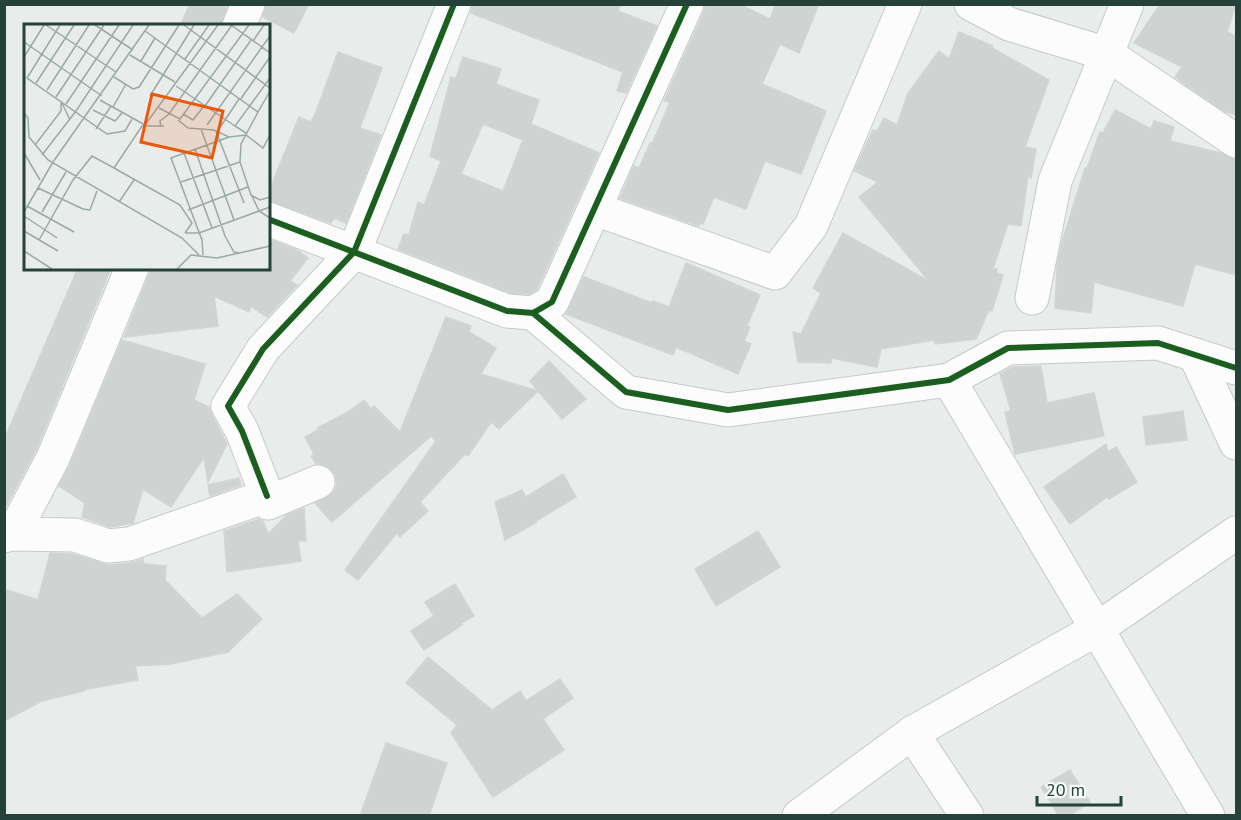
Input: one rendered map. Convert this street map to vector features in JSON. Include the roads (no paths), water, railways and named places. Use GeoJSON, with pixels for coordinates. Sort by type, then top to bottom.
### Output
{"type":"FeatureCollection","features":[{"type":"Feature","properties":{"kind":"street"},"geometry":{"type":"LineString","coordinates":[[240,24],[248,4]]}},
{"type":"Feature","properties":{"kind":"street"},"geometry":{"type":"LineString","coordinates":[[318,482],[268,503],[242,431],[228,406],[263,349],[354,252],[454,4]]}},
{"type":"Feature","properties":{"kind":"street"},"geometry":{"type":"LineString","coordinates":[[270,220],[507,311],[533,313],[552,302],[687,4]]}},
{"type":"Feature","properties":{"kind":"street"},"geometry":{"type":"LineString","coordinates":[[595,209],[775,273],[811,226],[905,4]]}},
{"type":"Feature","properties":{"kind":"street"},"geometry":{"type":"LineString","coordinates":[[971,4],[1009,24],[1107,54],[1236,141]]}},
{"type":"Feature","properties":{"kind":"street"},"geometry":{"type":"LineString","coordinates":[[1032,298],[1055,181],[1127,4]]}},
{"type":"Feature","properties":{"kind":"street"},"geometry":{"type":"LineString","coordinates":[[131,270],[53,458],[8,534],[75,535],[108,546],[129,544],[267,496]]}},
{"type":"Feature","properties":{"kind":"street"},"geometry":{"type":"LineString","coordinates":[[533,313],[626,392],[728,411],[949,380],[1008,348],[1158,343],[1236,368]]}},
{"type":"Feature","properties":{"kind":"street"},"geometry":{"type":"LineString","coordinates":[[1195,355],[1236,443]]}},
{"type":"Feature","properties":{"kind":"street"},"geometry":{"type":"LineString","coordinates":[[949,380],[1208,816]]}},
{"type":"Feature","properties":{"kind":"street"},"geometry":{"type":"LineString","coordinates":[[799,816],[912,733],[1097,629],[1236,534]]}},
{"type":"Feature","properties":{"kind":"street"},"geometry":{"type":"LineString","coordinates":[[912,733],[967,816]]}}]}
